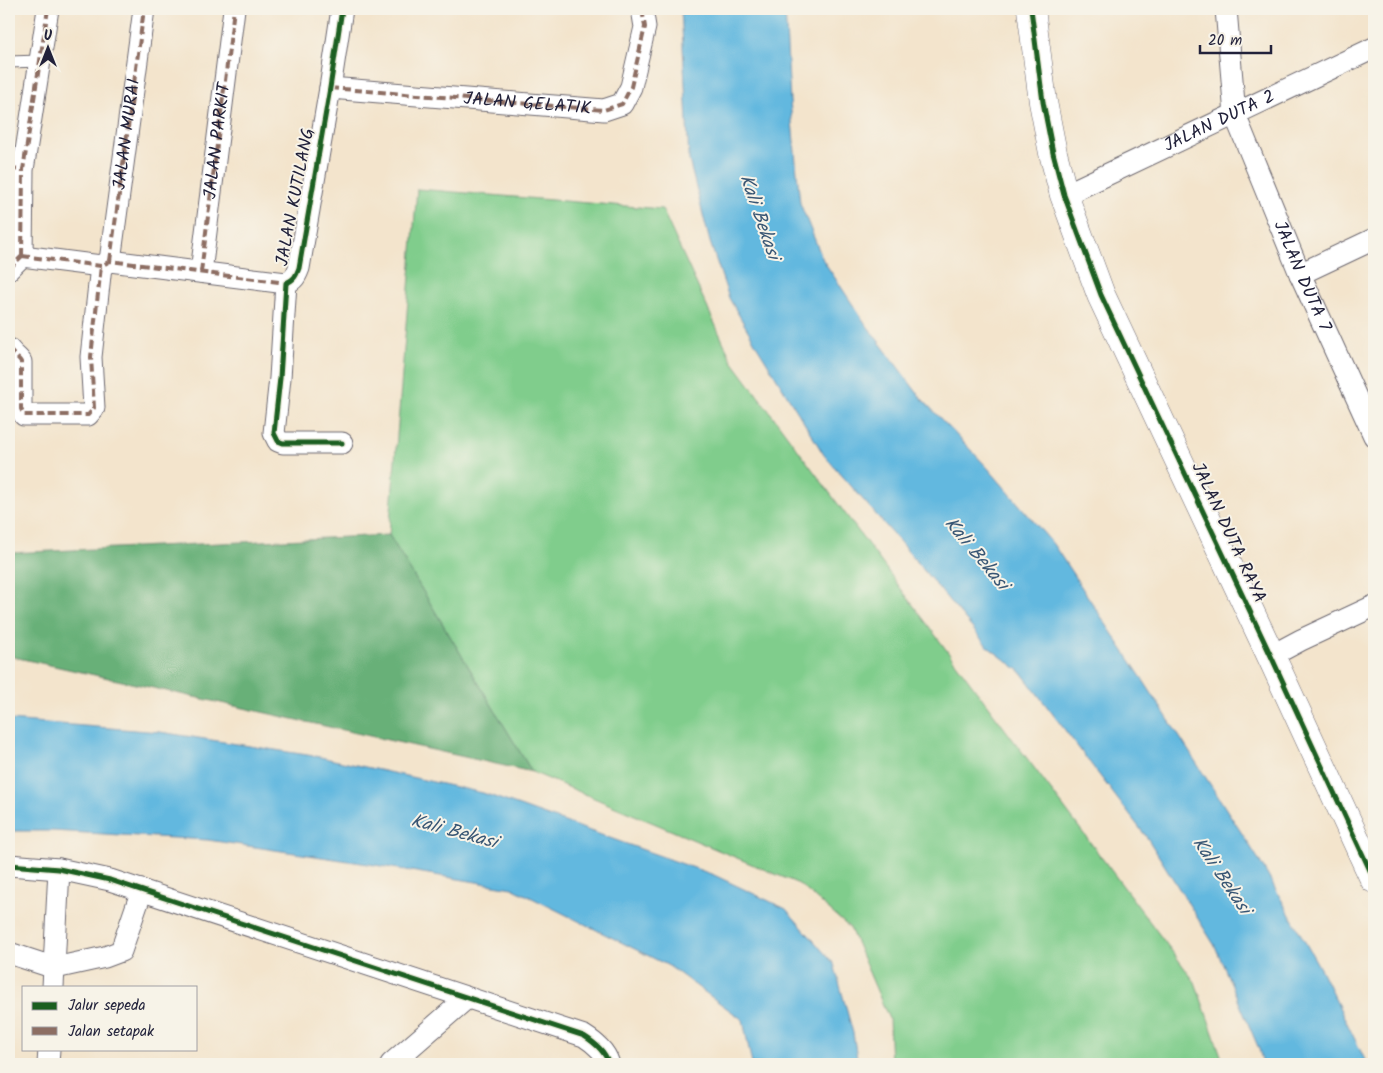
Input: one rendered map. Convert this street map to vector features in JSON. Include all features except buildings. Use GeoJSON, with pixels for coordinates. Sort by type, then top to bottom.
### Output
{"type":"FeatureCollection","features":[{"type":"Feature","properties":{"kind":"street"},"geometry":{"type":"LineString","coordinates":[[48,9],[40,61],[16,169],[15,263],[105,263],[201,272],[286,283]]}},
{"type":"Feature","properties":{"kind":"street","name":"JALAN MURAI"},"geometry":{"type":"LineString","coordinates":[[9,349],[21,362],[20,409],[24,415],[88,415],[92,412],[94,408],[92,357],[144,9]]}},
{"type":"Feature","properties":{"kind":"street","name":"JALAN PARKIT"},"geometry":{"type":"LineString","coordinates":[[201,272],[234,9]]}},
{"type":"Feature","properties":{"kind":"street","name":"JALAN KUTILANG"},"geometry":{"type":"LineString","coordinates":[[342,9],[299,268],[292,281],[286,283],[280,378],[274,433],[278,441],[283,443],[342,443]]}},
{"type":"Feature","properties":{"kind":"street","name":"JALAN GELATIK"},"geometry":{"type":"LineString","coordinates":[[330,88],[604,110],[622,104],[631,87],[644,27],[642,9]]}},
{"type":"Feature","properties":{"kind":"street","name":"JALAN DUTA RAYA"},"geometry":{"type":"LineString","coordinates":[[1032,9],[1043,102],[1053,153],[1064,195],[1100,295],[1374,879]]}},
{"type":"Feature","properties":{"kind":"street","name":"JALAN DUTA 7"},"geometry":{"type":"LineString","coordinates":[[1226,9],[1235,115],[1300,274],[1372,422]]}},
{"type":"Feature","properties":{"kind":"street","name":"JALAN DUTA 2"},"geometry":{"type":"LineString","coordinates":[[1064,195],[1374,48]]}},
{"type":"Feature","properties":{"kind":"street"},"geometry":{"type":"LineString","coordinates":[[1300,274],[1374,238]]}},
{"type":"Feature","properties":{"kind":"street"},"geometry":{"type":"LineString","coordinates":[[1271,656],[1374,606]]}},
{"type":"Feature","properties":{"kind":"street"},"geometry":{"type":"LineString","coordinates":[[9,865],[59,869],[110,880],[584,1036],[596,1043],[609,1064]]}},
{"type":"Feature","properties":{"kind":"street"},"geometry":{"type":"LineString","coordinates":[[54,978],[59,869]]}},
{"type":"Feature","properties":{"kind":"street"},"geometry":{"type":"LineString","coordinates":[[54,978],[121,951],[142,890]]}},
{"type":"Feature","properties":{"kind":"street"},"geometry":{"type":"LineString","coordinates":[[9,953],[54,978]]}},
{"type":"Feature","properties":{"kind":"street"},"geometry":{"type":"LineString","coordinates":[[391,1064],[467,998]]}},
{"type":"Feature","properties":{"kind":"street"},"geometry":{"type":"LineString","coordinates":[[48,1064],[49,1050]]}},
{"type":"Feature","properties":{"kind":"lane"},"geometry":{"type":"LineString","coordinates":[[9,62],[40,61]]}},
{"type":"Feature","properties":{"kind":"green space"},"geometry":{"type":"Polygon","coordinates":[[[417,189],[662,209],[732,361],[1195,982],[1224,1064],[891,1064],[889,1019],[850,928],[799,884],[532,772],[389,535],[417,189]]]}},
{"type":"Feature","properties":{"kind":"green space"},"geometry":{"type":"Polygon","coordinates":[[[389,535],[532,772],[9,656],[9,553],[389,535]]]}},
{"type":"Feature","properties":{"kind":"water","name":"Kali Bekasi"},"geometry":{"type":"Polygon","coordinates":[[[681,9],[785,9],[790,101],[800,203],[823,260],[865,323],[921,398],[987,467],[1053,544],[1259,860],[1322,972],[1367,1064],[1263,1064],[1259,1049],[1215,946],[1148,839],[1020,671],[988,647],[824,455],[729,298],[710,242],[689,160],[681,9]]]}},
{"type":"Feature","properties":{"kind":"water","name":"Kali Bekasi"},"geometry":{"type":"Polygon","coordinates":[[[9,720],[160,732],[320,757],[483,793],[714,875],[786,909],[834,964],[853,1033],[858,1064],[752,1064],[743,1020],[669,966],[512,888],[208,840],[52,831],[9,831],[9,720]]]}},
{"type":"Feature","properties":{"kind":"marked path"},"geometry":{"type":"LineString","coordinates":[[22,256],[23,170],[48,9]]}},
{"type":"Feature","properties":{"kind":"marked path"},"geometry":{"type":"LineString","coordinates":[[110,261],[144,9]]}},
{"type":"Feature","properties":{"kind":"marked path"},"geometry":{"type":"LineString","coordinates":[[201,272],[234,9]]}},
{"type":"Feature","properties":{"kind":"marked path"},"geometry":{"type":"LineString","coordinates":[[330,88],[604,110],[622,104],[631,87],[645,27],[642,9]]}},
{"type":"Feature","properties":{"kind":"marked path"},"geometry":{"type":"LineString","coordinates":[[9,169],[23,170]]}},
{"type":"Feature","properties":{"kind":"marked path"},"geometry":{"type":"LineString","coordinates":[[22,256],[101,266],[110,261],[286,283]]}},
{"type":"Feature","properties":{"kind":"marked path"},"geometry":{"type":"LineString","coordinates":[[9,269],[22,256]]}},
{"type":"Feature","properties":{"kind":"marked path"},"geometry":{"type":"LineString","coordinates":[[9,349],[21,362],[21,409],[24,415],[88,415],[94,408],[91,357],[101,266]]}},
{"type":"Feature","properties":{"kind":"cycle path"},"geometry":{"type":"LineString","coordinates":[[342,9],[299,268],[291,281],[286,283],[280,378],[274,433],[278,441],[283,443],[342,443]]}},
{"type":"Feature","properties":{"kind":"cycle path"},"geometry":{"type":"LineString","coordinates":[[1031,9],[1043,102],[1053,153],[1064,195],[1101,295],[1374,879]]}},
{"type":"Feature","properties":{"kind":"cycle path"},"geometry":{"type":"LineString","coordinates":[[9,865],[59,869],[110,880],[584,1036],[599,1048],[609,1064]]}}]}
